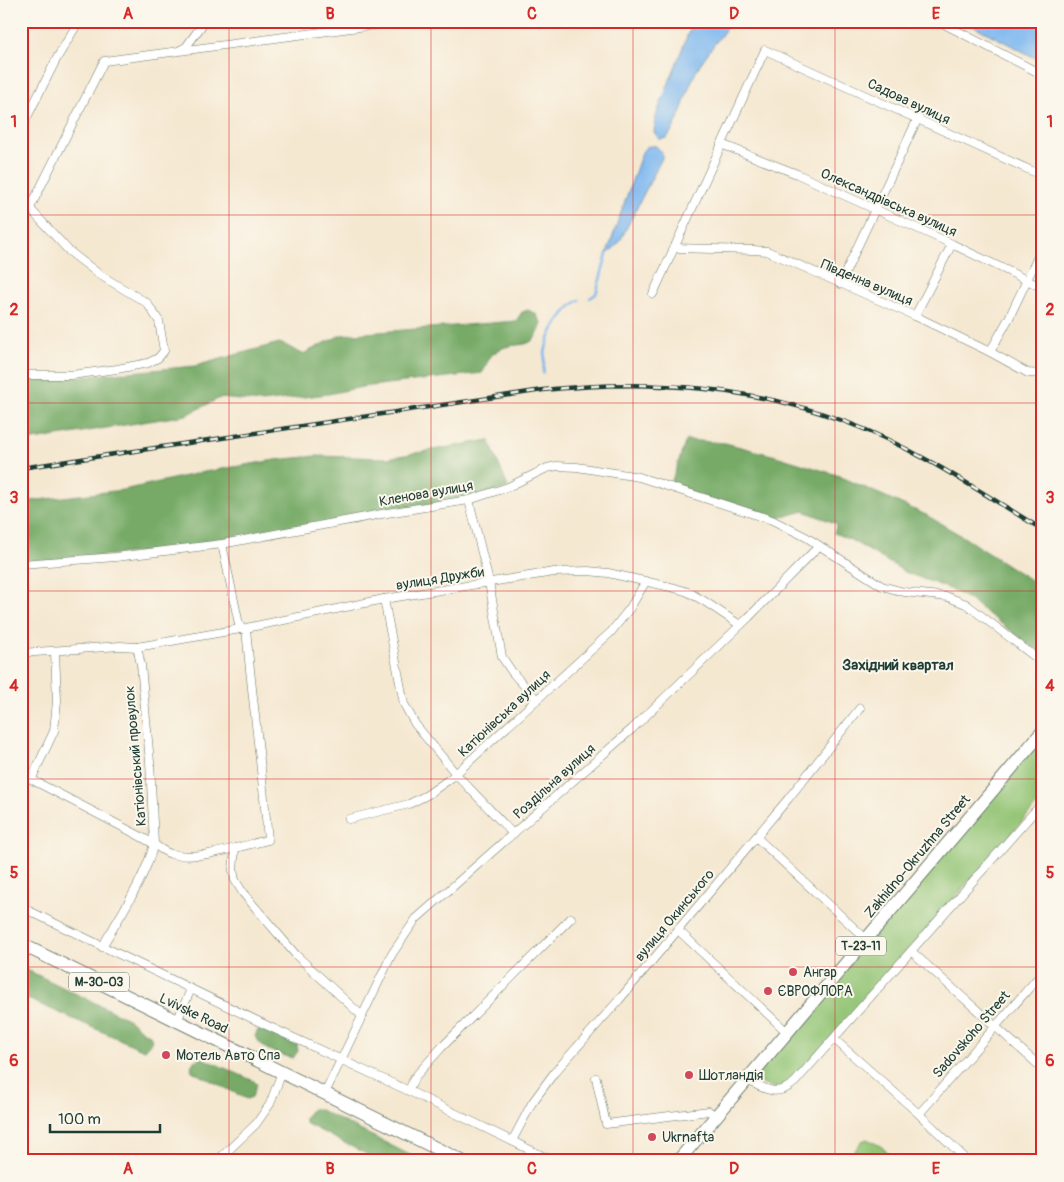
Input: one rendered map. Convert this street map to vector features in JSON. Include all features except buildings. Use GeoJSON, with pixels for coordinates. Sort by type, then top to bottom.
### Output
{"type":"FeatureCollection","features":[{"type":"Feature","properties":{"kind":"main road","name":"Zakhidno-Okruzhna Street"},"geometry":{"type":"LineString","coordinates":[[678,1161],[1043,731]]}},
{"type":"Feature","properties":{"kind":"main road","name":"Lvivske Road"},"geometry":{"type":"LineString","coordinates":[[21,944],[462,1161]]}},
{"type":"Feature","properties":{"kind":"street"},"geometry":{"type":"LineString","coordinates":[[21,129],[57,58],[79,21]]}},
{"type":"Feature","properties":{"kind":"street"},"geometry":{"type":"LineString","coordinates":[[178,51],[186,47],[205,21]]}},
{"type":"Feature","properties":{"kind":"street"},"geometry":{"type":"LineString","coordinates":[[938,21],[1043,75]]}},
{"type":"Feature","properties":{"kind":"street"},"geometry":{"type":"LineString","coordinates":[[30,208],[104,61],[400,22]]}},
{"type":"Feature","properties":{"kind":"street","name":"Садова вулиця"},"geometry":{"type":"LineString","coordinates":[[721,144],[765,50],[1043,176]]}},
{"type":"Feature","properties":{"kind":"street"},"geometry":{"type":"LineString","coordinates":[[840,284],[918,118]]}},
{"type":"Feature","properties":{"kind":"street"},"geometry":{"type":"LineString","coordinates":[[653,294],[721,144]]}},
{"type":"Feature","properties":{"kind":"street","name":"Олександрівська вулиця"},"geometry":{"type":"LineString","coordinates":[[721,144],[797,174],[952,244],[1043,288]]}},
{"type":"Feature","properties":{"kind":"street"},"geometry":{"type":"LineString","coordinates":[[21,199],[69,251],[100,275],[147,303],[159,321],[164,351],[158,358],[148,363],[116,369],[71,375],[21,375]]}},
{"type":"Feature","properties":{"kind":"street"},"geometry":{"type":"LineString","coordinates":[[915,316],[952,244]]}},
{"type":"Feature","properties":{"kind":"street"},"geometry":{"type":"LineString","coordinates":[[990,352],[1009,318],[1043,246]]}},
{"type":"Feature","properties":{"kind":"street","name":"Південна вулиця"},"geometry":{"type":"LineString","coordinates":[[673,248],[767,251],[915,316],[990,352],[1028,373],[1042,374]]}},
{"type":"Feature","properties":{"kind":"street","name":"Кленова вулиця"},"geometry":{"type":"LineString","coordinates":[[21,564],[116,557],[222,544],[387,513],[469,500],[508,487],[547,468],[557,466],[577,467],[639,477],[678,488],[772,520],[806,537],[882,586],[904,592],[948,597],[966,604],[1043,662]]}},
{"type":"Feature","properties":{"kind":"street"},"geometry":{"type":"LineString","coordinates":[[469,500],[488,582],[502,657],[512,672],[537,700]]}},
{"type":"Feature","properties":{"kind":"street"},"geometry":{"type":"LineString","coordinates":[[21,774],[32,778],[169,853],[181,856],[209,853],[268,840],[263,775],[243,628],[222,544]]}},
{"type":"Feature","properties":{"kind":"street","name":"Роздільна вулиця"},"geometry":{"type":"LineString","coordinates":[[324,1093],[392,954],[416,919],[434,901],[513,834],[632,728],[740,625],[819,546]]}},
{"type":"Feature","properties":{"kind":"street","name":"вулиця Дружби"},"geometry":{"type":"LineString","coordinates":[[21,653],[120,646],[137,647],[243,628],[384,599],[554,572],[588,571],[646,581],[688,592],[704,600],[740,625]]}},
{"type":"Feature","properties":{"kind":"street","name":"Катіонівська вулиця"},"geometry":{"type":"LineString","coordinates":[[349,819],[409,804],[427,795],[456,774],[611,632],[630,608],[646,581]]}},
{"type":"Feature","properties":{"kind":"street"},"geometry":{"type":"LineString","coordinates":[[384,599],[404,704],[415,724],[456,774],[513,834]]}},
{"type":"Feature","properties":{"kind":"street","name":"Катіонівський провулок"},"geometry":{"type":"LineString","coordinates":[[102,947],[142,876],[150,860],[154,844],[153,801],[140,661],[137,647]]}},
{"type":"Feature","properties":{"kind":"street"},"geometry":{"type":"LineString","coordinates":[[32,778],[54,731],[57,702],[55,652]]}},
{"type":"Feature","properties":{"kind":"street","name":"вулиця Окинського"},"geometry":{"type":"LineString","coordinates":[[512,1140],[532,1104],[554,1073],[619,1000],[756,837],[860,708]]}},
{"type":"Feature","properties":{"kind":"street"},"geometry":{"type":"LineString","coordinates":[[747,1080],[768,1090],[780,1091],[788,1088],[834,1039],[1043,802]]}},
{"type":"Feature","properties":{"kind":"street"},"geometry":{"type":"LineString","coordinates":[[756,837],[866,939]]}},
{"type":"Feature","properties":{"kind":"street"},"geometry":{"type":"LineString","coordinates":[[235,848],[233,870],[235,880],[243,893],[296,955],[361,1015]]}},
{"type":"Feature","properties":{"kind":"street"},"geometry":{"type":"LineString","coordinates":[[21,907],[102,947],[410,1091],[553,1161]]}},
{"type":"Feature","properties":{"kind":"street"},"geometry":{"type":"LineString","coordinates":[[410,1091],[414,1078],[442,1047],[571,918]]}},
{"type":"Feature","properties":{"kind":"street"},"geometry":{"type":"LineString","coordinates":[[678,930],[787,1032]]}},
{"type":"Feature","properties":{"kind":"street"},"geometry":{"type":"LineString","coordinates":[[912,951],[1043,1069]]}},
{"type":"Feature","properties":{"kind":"street","name":"Sadovskoho Street"},"geometry":{"type":"LineString","coordinates":[[919,1114],[1043,972]]}},
{"type":"Feature","properties":{"kind":"street"},"geometry":{"type":"LineString","coordinates":[[176,1021],[191,989]]}},
{"type":"Feature","properties":{"kind":"street"},"geometry":{"type":"LineString","coordinates":[[834,1039],[919,1114],[968,1161]]}},
{"type":"Feature","properties":{"kind":"street"},"geometry":{"type":"LineString","coordinates":[[217,1161],[256,1124],[270,1104],[282,1072]]}},
{"type":"Feature","properties":{"kind":"street"},"geometry":{"type":"LineString","coordinates":[[596,1078],[606,1124],[709,1111],[716,1117]]}},
{"type":"Feature","properties":{"kind":"green space"},"geometry":{"type":"Polygon","coordinates":[[[528,310],[536,314],[542,324],[538,334],[528,343],[505,347],[497,351],[489,359],[482,373],[362,387],[328,394],[262,402],[220,398],[186,415],[21,442],[21,382],[195,366],[279,343],[303,354],[341,335],[516,321],[522,312],[528,310]]]}},
{"type":"Feature","properties":{"kind":"green space"},"geometry":{"type":"Polygon","coordinates":[[[489,440],[508,487],[469,500],[222,544],[21,564],[21,502],[123,490],[204,472],[275,460],[316,456],[388,458],[489,440]]]}},
{"type":"Feature","properties":{"kind":"green space"},"geometry":{"type":"Polygon","coordinates":[[[686,440],[725,443],[776,456],[837,475],[926,515],[962,536],[1043,588],[1043,655],[967,598],[945,587],[907,573],[851,540],[834,533],[837,524],[804,511],[772,520],[670,486],[686,440]]]}},
{"type":"Feature","properties":{"kind":"green space"},"geometry":{"type":"Polygon","coordinates":[[[1043,736],[1043,798],[793,1080],[778,1088],[752,1079],[1043,736]]]}},
{"type":"Feature","properties":{"kind":"green space"},"geometry":{"type":"Polygon","coordinates":[[[21,967],[130,1020],[142,1031],[150,1035],[152,1041],[144,1050],[21,996],[21,967]]]}},
{"type":"Feature","properties":{"kind":"green space"},"geometry":{"type":"Polygon","coordinates":[[[266,1028],[285,1036],[297,1045],[298,1051],[293,1058],[271,1051],[257,1041],[255,1036],[258,1030],[266,1028]]]}},
{"type":"Feature","properties":{"kind":"green space"},"geometry":{"type":"Polygon","coordinates":[[[202,1058],[254,1081],[257,1084],[252,1097],[247,1099],[192,1071],[191,1066],[193,1063],[202,1058]]]}},
{"type":"Feature","properties":{"kind":"green space"},"geometry":{"type":"Polygon","coordinates":[[[312,1109],[318,1109],[422,1161],[380,1161],[305,1123],[305,1117],[312,1109]]]}},
{"type":"Feature","properties":{"kind":"green space"},"geometry":{"type":"Polygon","coordinates":[[[867,1139],[882,1147],[895,1161],[847,1161],[862,1141],[867,1139]]]}},
{"type":"Feature","properties":{"kind":"water"},"geometry":{"type":"Polygon","coordinates":[[[693,21],[728,21],[728,26],[697,71],[672,131],[667,138],[659,139],[654,132],[656,116],[693,21]]]}},
{"type":"Feature","properties":{"kind":"water"},"geometry":{"type":"Polygon","coordinates":[[[964,21],[1043,21],[1043,62],[964,21]]]}},
{"type":"Feature","properties":{"kind":"water"},"geometry":{"type":"Polygon","coordinates":[[[656,146],[662,152],[662,158],[619,243],[606,256],[642,152],[646,147],[656,146]]]}},
{"type":"Feature","properties":{"kind":"waterway"},"geometry":{"type":"LineString","coordinates":[[590,298],[596,294],[607,254]]}},
{"type":"Feature","properties":{"kind":"waterway"},"geometry":{"type":"LineString","coordinates":[[543,373],[549,338],[562,316],[579,300]]}},
{"type":"Feature","properties":{"kind":"railway"},"geometry":{"type":"LineString","coordinates":[[21,468],[543,390],[620,385],[697,388],[772,400],[846,422],[922,457],[1043,530]]}},
{"type":"Feature","properties":{"kind":"place","name":"Ангар"},"geometry":{"type":"Point","coordinates":[793,972]}},
{"type":"Feature","properties":{"kind":"place","name":"ЄВРОФЛОРА"},"geometry":{"type":"Point","coordinates":[768,991]}},
{"type":"Feature","properties":{"kind":"place","name":"Мотель Авто Спа"},"geometry":{"type":"Point","coordinates":[166,1055]}},
{"type":"Feature","properties":{"kind":"place","name":"Шотландія"},"geometry":{"type":"Point","coordinates":[689,1075]}},
{"type":"Feature","properties":{"kind":"place","name":"Ukrnafta"},"geometry":{"type":"Point","coordinates":[652,1137]}},
{"type":"Feature","properties":{"kind":"district","name":"Західний квартал"},"geometry":{"type":"Point","coordinates":[898,665]}}]}
